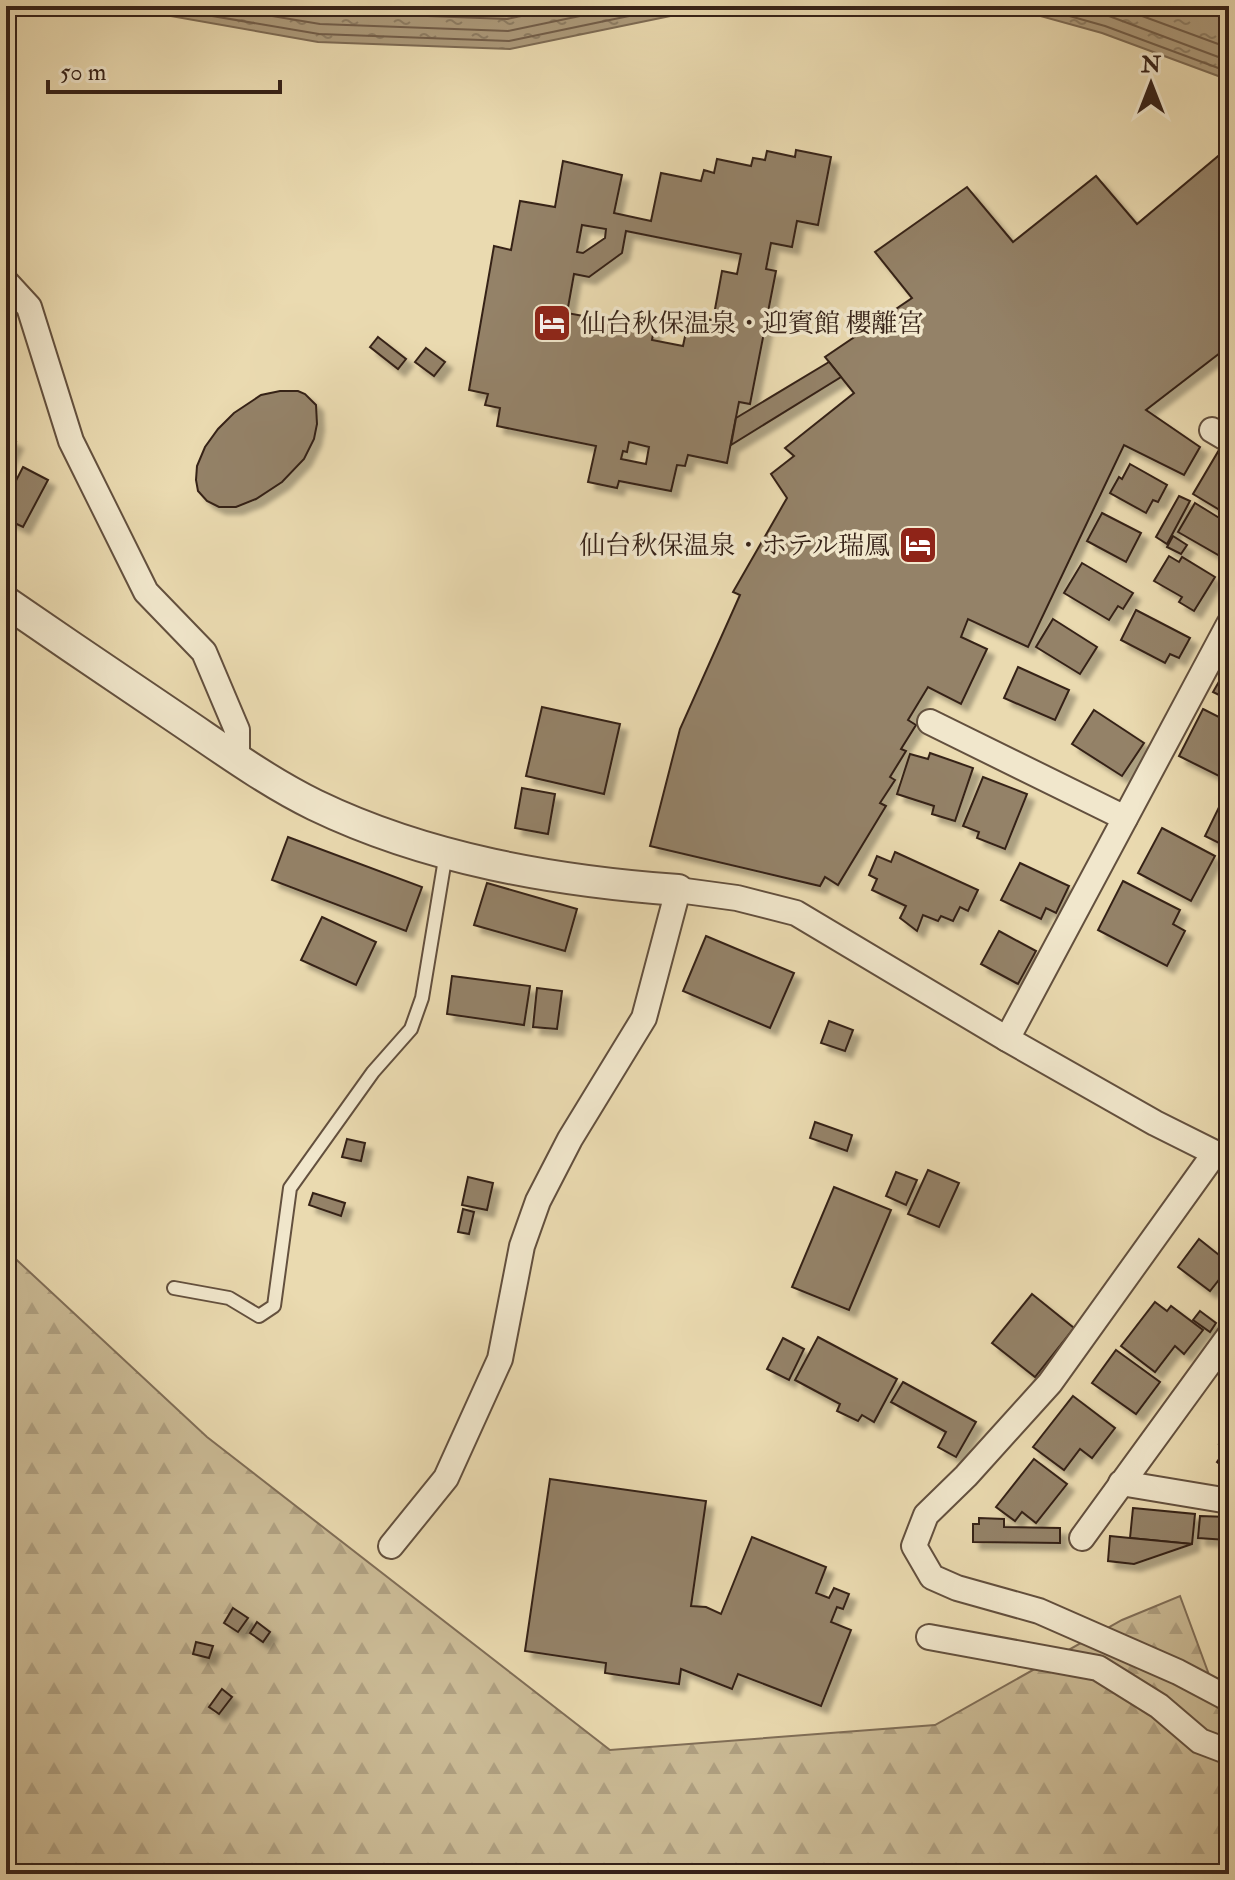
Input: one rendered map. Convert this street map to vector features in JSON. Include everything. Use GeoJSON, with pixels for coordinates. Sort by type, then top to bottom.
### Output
{"type":"FeatureCollection","features":[{"type":"Feature","properties":{"kind":"street"},"geometry":{"type":"LineString","coordinates":[[6,282],[29,307],[71,441],[146,592],[204,652],[237,730],[237,759]]}},
{"type":"Feature","properties":{"kind":"street"},"geometry":{"type":"LineString","coordinates":[[6,602],[237,759],[314,805],[413,844],[514,870],[737,898],[796,913],[1007,1039],[1155,1123],[1222,1156],[1050,1383],[966,1476],[926,1515],[914,1546],[932,1577],[957,1588],[1039,1611],[1178,1672],[1229,1699]]}},
{"type":"Feature","properties":{"kind":"street"},"geometry":{"type":"LineString","coordinates":[[1007,1039],[1229,624]]}},
{"type":"Feature","properties":{"kind":"street"},"geometry":{"type":"LineString","coordinates":[[930,722],[1125,818]]}},
{"type":"Feature","properties":{"kind":"street"},"geometry":{"type":"LineString","coordinates":[[391,1546],[446,1478],[500,1359],[522,1246],[538,1201],[570,1139],[644,1018],[678,890]]}},
{"type":"Feature","properties":{"kind":"street"},"geometry":{"type":"LineString","coordinates":[[1082,1538],[1229,1336]]}},
{"type":"Feature","properties":{"kind":"street"},"geometry":{"type":"LineString","coordinates":[[1121,1483],[1229,1501]]}},
{"type":"Feature","properties":{"kind":"street"},"geometry":{"type":"LineString","coordinates":[[929,1637],[1098,1668],[1159,1706],[1200,1741],[1229,1752]]}},
{"type":"Feature","properties":{"kind":"lane"},"geometry":{"type":"LineString","coordinates":[[174,1288],[229,1298],[259,1316],[274,1306],[290,1188],[373,1072],[411,1029],[422,998],[446,853]]}},
{"type":"Feature","properties":{"kind":"green space"},"geometry":{"type":"Polygon","coordinates":[[[6,1250],[207,1437],[610,1750],[935,1725],[1122,1620],[1180,1596],[1229,1729],[1229,1874],[6,1874],[6,1250]]]}},
{"type":"Feature","properties":{"kind":"water"},"geometry":{"type":"Polygon","coordinates":[[[114,6],[719,6],[510,49],[318,42],[114,6]]]}},
{"type":"Feature","properties":{"kind":"water"},"geometry":{"type":"Polygon","coordinates":[[[1004,6],[1229,6],[1229,80],[1102,33],[1004,6]]]}},
{"type":"Feature","properties":{"kind":"building","name":"仙台秋保温泉・ホテル瑞鳳"},"geometry":{"type":"Polygon","coordinates":[[[1229,147],[1229,346],[1146,410],[1200,447],[1184,475],[1124,445],[1028,647],[968,619],[961,637],[987,649],[961,704],[928,687],[908,720],[916,725],[901,749],[906,751],[890,777],[895,780],[880,803],[886,806],[838,885],[825,877],[820,886],[650,846],[680,729],[740,595],[733,592],[787,498],[771,474],[794,456],[785,448],[854,393],[825,357],[912,298],[875,252],[967,187],[1013,242],[1096,176],[1137,224],[1229,147]]]}},
{"type":"Feature","properties":{"kind":"building","name":"仙台秋保温泉・迎賓館 櫻離宮"},"geometry":{"type":"Polygon","coordinates":[[[796,150],[831,157],[818,225],[797,221],[792,247],[771,243],[766,269],[776,271],[750,404],[739,402],[727,463],[688,455],[685,466],[677,465],[671,491],[619,481],[617,488],[588,482],[596,446],[497,426],[500,408],[485,405],[488,394],[469,390],[494,246],[511,250],[520,201],[555,207],[563,161],[622,175],[614,213],[651,221],[661,173],[701,181],[704,170],[714,173],[717,159],[751,166],[753,158],[765,160],[767,151],[795,157],[796,150]],[[582,225],[577,252],[583,253],[605,238],[606,229],[582,225]],[[626,231],[622,253],[589,277],[574,274],[567,313],[654,329],[652,340],[683,346],[687,327],[705,330],[707,319],[713,320],[722,271],[737,274],[741,254],[626,231]],[[629,442],[627,452],[623,451],[621,459],[646,464],[649,447],[629,442]]]}},
{"type":"Feature","properties":{"kind":"building"},"geometry":{"type":"Polygon","coordinates":[[[378,337],[406,359],[398,369],[370,347],[378,337]]]}},
{"type":"Feature","properties":{"kind":"building"},"geometry":{"type":"Polygon","coordinates":[[[426,348],[445,362],[434,376],[415,362],[426,348]]]}},
{"type":"Feature","properties":{"kind":"building"},"geometry":{"type":"Polygon","coordinates":[[[829,362],[841,377],[731,445],[736,418],[829,362]]]}},
{"type":"Feature","properties":{"kind":"building"},"geometry":{"type":"Polygon","coordinates":[[[298,391],[316,405],[314,439],[304,459],[282,482],[256,499],[236,507],[219,507],[207,501],[198,491],[196,480],[197,466],[205,447],[234,413],[261,395],[298,391]]]}},
{"type":"Feature","properties":{"kind":"building"},"geometry":{"type":"Polygon","coordinates":[[[6,437],[16,442],[6,463],[6,437]]]}},
{"type":"Feature","properties":{"kind":"building"},"geometry":{"type":"Polygon","coordinates":[[[1219,450],[1229,456],[1228,515],[1193,494],[1219,450]]]}},
{"type":"Feature","properties":{"kind":"building"},"geometry":{"type":"Polygon","coordinates":[[[1130,464],[1167,485],[1158,502],[1153,500],[1146,513],[1110,493],[1130,464]]]}},
{"type":"Feature","properties":{"kind":"building"},"geometry":{"type":"Polygon","coordinates":[[[23,467],[48,480],[23,527],[6,519],[6,500],[23,467]]]}},
{"type":"Feature","properties":{"kind":"building"},"geometry":{"type":"Polygon","coordinates":[[[1179,496],[1190,501],[1167,544],[1156,537],[1179,496]]]}},
{"type":"Feature","properties":{"kind":"building"},"geometry":{"type":"Polygon","coordinates":[[[1195,503],[1229,524],[1227,560],[1178,532],[1195,503]]]}},
{"type":"Feature","properties":{"kind":"building"},"geometry":{"type":"Polygon","coordinates":[[[1102,513],[1141,533],[1126,562],[1087,541],[1102,513]]]}},
{"type":"Feature","properties":{"kind":"building"},"geometry":{"type":"Polygon","coordinates":[[[1173,536],[1187,545],[1181,554],[1167,547],[1173,536]]]}},
{"type":"Feature","properties":{"kind":"building"},"geometry":{"type":"Polygon","coordinates":[[[1169,556],[1179,562],[1182,557],[1215,577],[1194,611],[1179,602],[1182,597],[1154,581],[1169,556]]]}},
{"type":"Feature","properties":{"kind":"building"},"geometry":{"type":"Polygon","coordinates":[[[1082,563],[1133,593],[1123,609],[1118,606],[1109,620],[1064,593],[1082,563]]]}},
{"type":"Feature","properties":{"kind":"building"},"geometry":{"type":"Polygon","coordinates":[[[1136,610],[1190,638],[1179,658],[1170,654],[1165,663],[1121,640],[1136,610]]]}},
{"type":"Feature","properties":{"kind":"building"},"geometry":{"type":"Polygon","coordinates":[[[1053,619],[1097,647],[1080,674],[1036,647],[1053,619]]]}},
{"type":"Feature","properties":{"kind":"building"},"geometry":{"type":"Polygon","coordinates":[[[1229,664],[1229,700],[1213,692],[1229,664]]]}},
{"type":"Feature","properties":{"kind":"building"},"geometry":{"type":"Polygon","coordinates":[[[1018,667],[1069,690],[1055,720],[1004,698],[1018,667]]]}},
{"type":"Feature","properties":{"kind":"building"},"geometry":{"type":"Polygon","coordinates":[[[542,707],[620,724],[604,794],[526,776],[542,707]]]}},
{"type":"Feature","properties":{"kind":"building"},"geometry":{"type":"Polygon","coordinates":[[[1203,709],[1229,722],[1227,780],[1179,756],[1203,709]]]}},
{"type":"Feature","properties":{"kind":"building"},"geometry":{"type":"Polygon","coordinates":[[[1094,710],[1144,743],[1122,776],[1072,744],[1094,710]]]}},
{"type":"Feature","properties":{"kind":"building"},"geometry":{"type":"Polygon","coordinates":[[[930,753],[973,768],[955,821],[932,814],[934,806],[897,794],[910,754],[928,759],[930,753]]]}},
{"type":"Feature","properties":{"kind":"building"},"geometry":{"type":"Polygon","coordinates":[[[983,777],[1027,794],[1005,849],[977,838],[979,832],[963,826],[983,777]]]}},
{"type":"Feature","properties":{"kind":"building"},"geometry":{"type":"Polygon","coordinates":[[[522,788],[555,794],[548,834],[515,828],[522,788]]]}},
{"type":"Feature","properties":{"kind":"building"},"geometry":{"type":"Polygon","coordinates":[[[1222,801],[1229,804],[1229,848],[1205,836],[1222,801]]]}},
{"type":"Feature","properties":{"kind":"building"},"geometry":{"type":"Polygon","coordinates":[[[1162,828],[1215,856],[1191,901],[1138,873],[1162,828]]]}},
{"type":"Feature","properties":{"kind":"building"},"geometry":{"type":"Polygon","coordinates":[[[288,837],[422,887],[406,931],[272,880],[288,837]]]}},
{"type":"Feature","properties":{"kind":"building"},"geometry":{"type":"Polygon","coordinates":[[[895,852],[978,890],[968,911],[960,907],[953,921],[941,916],[938,921],[923,915],[917,931],[900,918],[906,906],[872,890],[877,879],[869,875],[877,856],[891,862],[895,852]]]}},
{"type":"Feature","properties":{"kind":"building"},"geometry":{"type":"Polygon","coordinates":[[[1020,863],[1069,886],[1056,913],[1046,908],[1041,919],[1001,900],[1020,863]]]}},
{"type":"Feature","properties":{"kind":"building"},"geometry":{"type":"Polygon","coordinates":[[[1123,881],[1180,910],[1173,924],[1185,931],[1167,966],[1098,930],[1123,881]]]}},
{"type":"Feature","properties":{"kind":"building"},"geometry":{"type":"Polygon","coordinates":[[[487,883],[577,909],[565,951],[474,925],[487,883]]]}},
{"type":"Feature","properties":{"kind":"building"},"geometry":{"type":"Polygon","coordinates":[[[322,917],[376,942],[356,985],[301,960],[322,917]]]}},
{"type":"Feature","properties":{"kind":"building"},"geometry":{"type":"Polygon","coordinates":[[[999,931],[1036,951],[1018,984],[981,964],[999,931]]]}},
{"type":"Feature","properties":{"kind":"building"},"geometry":{"type":"Polygon","coordinates":[[[706,936],[794,973],[770,1028],[683,991],[706,936]]]}},
{"type":"Feature","properties":{"kind":"building"},"geometry":{"type":"Polygon","coordinates":[[[452,976],[530,986],[524,1025],[447,1014],[452,976]]]}},
{"type":"Feature","properties":{"kind":"building"},"geometry":{"type":"Polygon","coordinates":[[[537,988],[562,991],[557,1029],[533,1027],[537,988]]]}},
{"type":"Feature","properties":{"kind":"building"},"geometry":{"type":"Polygon","coordinates":[[[829,1021],[853,1030],[845,1051],[821,1043],[829,1021]]]}},
{"type":"Feature","properties":{"kind":"building"},"geometry":{"type":"Polygon","coordinates":[[[815,1122],[852,1135],[847,1151],[810,1138],[815,1122]]]}},
{"type":"Feature","properties":{"kind":"building"},"geometry":{"type":"Polygon","coordinates":[[[347,1139],[365,1143],[361,1161],[342,1157],[347,1139]]]}},
{"type":"Feature","properties":{"kind":"building"},"geometry":{"type":"Polygon","coordinates":[[[928,1170],[959,1183],[939,1227],[908,1214],[928,1170]]]}},
{"type":"Feature","properties":{"kind":"building"},"geometry":{"type":"Polygon","coordinates":[[[896,1172],[917,1180],[906,1205],[886,1196],[896,1172]]]}},
{"type":"Feature","properties":{"kind":"building"},"geometry":{"type":"Polygon","coordinates":[[[468,1177],[493,1183],[487,1210],[462,1205],[468,1177]]]}},
{"type":"Feature","properties":{"kind":"building"},"geometry":{"type":"Polygon","coordinates":[[[834,1187],[891,1210],[849,1310],[792,1287],[834,1187]]]}},
{"type":"Feature","properties":{"kind":"building"},"geometry":{"type":"Polygon","coordinates":[[[313,1193],[345,1203],[341,1216],[309,1205],[313,1193]]]}},
{"type":"Feature","properties":{"kind":"building"},"geometry":{"type":"Polygon","coordinates":[[[463,1209],[474,1212],[469,1234],[458,1232],[463,1209]]]}},
{"type":"Feature","properties":{"kind":"building"},"geometry":{"type":"Polygon","coordinates":[[[1199,1239],[1229,1263],[1210,1291],[1178,1267],[1199,1239]]]}},
{"type":"Feature","properties":{"kind":"building"},"geometry":{"type":"Polygon","coordinates":[[[1032,1294],[1074,1328],[1035,1377],[992,1343],[1032,1294]]]}},
{"type":"Feature","properties":{"kind":"building"},"geometry":{"type":"Polygon","coordinates":[[[1155,1302],[1167,1311],[1171,1306],[1203,1330],[1184,1354],[1175,1346],[1155,1372],[1121,1346],[1155,1302]]]}},
{"type":"Feature","properties":{"kind":"building"},"geometry":{"type":"Polygon","coordinates":[[[1200,1311],[1216,1323],[1210,1332],[1193,1320],[1200,1311]]]}},
{"type":"Feature","properties":{"kind":"building"},"geometry":{"type":"Polygon","coordinates":[[[818,1337],[897,1379],[874,1422],[862,1415],[858,1421],[837,1411],[840,1404],[795,1380],[818,1337]]]}},
{"type":"Feature","properties":{"kind":"building"},"geometry":{"type":"Polygon","coordinates":[[[783,1338],[804,1349],[789,1380],[767,1369],[783,1338]]]}},
{"type":"Feature","properties":{"kind":"building"},"geometry":{"type":"Polygon","coordinates":[[[1116,1350],[1160,1382],[1136,1414],[1092,1383],[1116,1350]]]}},
{"type":"Feature","properties":{"kind":"building"},"geometry":{"type":"Polygon","coordinates":[[[903,1382],[976,1422],[956,1457],[938,1447],[946,1432],[891,1402],[903,1382]]]}},
{"type":"Feature","properties":{"kind":"building"},"geometry":{"type":"Polygon","coordinates":[[[1073,1396],[1115,1428],[1092,1458],[1080,1449],[1064,1470],[1033,1447],[1073,1396]]]}},
{"type":"Feature","properties":{"kind":"building"},"geometry":{"type":"Polygon","coordinates":[[[1229,1430],[1229,1471],[1217,1462],[1226,1449],[1219,1444],[1229,1430]]]}},
{"type":"Feature","properties":{"kind":"building"},"geometry":{"type":"Polygon","coordinates":[[[1034,1459],[1067,1484],[1036,1523],[1022,1512],[1015,1521],[996,1507],[1034,1459]]]}},
{"type":"Feature","properties":{"kind":"building"},"geometry":{"type":"Polygon","coordinates":[[[550,1479],[706,1501],[691,1606],[706,1607],[721,1614],[752,1537],[826,1567],[816,1593],[829,1598],[834,1588],[849,1594],[843,1609],[837,1607],[831,1622],[851,1630],[821,1706],[738,1674],[732,1689],[681,1669],[679,1684],[605,1673],[606,1663],[525,1651],[550,1479]]]}},
{"type":"Feature","properties":{"kind":"building"},"geometry":{"type":"Polygon","coordinates":[[[1133,1508],[1195,1514],[1192,1544],[1130,1538],[1133,1508]]]}},
{"type":"Feature","properties":{"kind":"building"},"geometry":{"type":"Polygon","coordinates":[[[1200,1516],[1228,1517],[1227,1540],[1198,1538],[1200,1516]]]}},
{"type":"Feature","properties":{"kind":"building"},"geometry":{"type":"Polygon","coordinates":[[[979,1518],[1004,1519],[1004,1527],[1060,1528],[1060,1543],[973,1542],[973,1524],[979,1524],[979,1518]]]}},
{"type":"Feature","properties":{"kind":"building"},"geometry":{"type":"Polygon","coordinates":[[[1110,1536],[1192,1544],[1134,1564],[1108,1561],[1110,1536]]]}},
{"type":"Feature","properties":{"kind":"building"},"geometry":{"type":"Polygon","coordinates":[[[233,1608],[248,1618],[238,1632],[224,1623],[233,1608]]]}},
{"type":"Feature","properties":{"kind":"building"},"geometry":{"type":"Polygon","coordinates":[[[257,1622],[270,1632],[263,1642],[250,1633],[257,1622]]]}},
{"type":"Feature","properties":{"kind":"building"},"geometry":{"type":"Polygon","coordinates":[[[196,1642],[213,1646],[209,1658],[193,1654],[196,1642]]]}},
{"type":"Feature","properties":{"kind":"building"},"geometry":{"type":"Polygon","coordinates":[[[222,1689],[232,1697],[219,1714],[209,1707],[222,1689]]]}},
{"type":"Feature","properties":{"kind":"place","name":"仙台秋保温泉・迎賓館 櫻離宮"},"geometry":{"type":"Point","coordinates":[552,323]}},
{"type":"Feature","properties":{"kind":"place","name":"仙台秋保温泉・ホテル瑞鳳"},"geometry":{"type":"Point","coordinates":[918,545]}}]}
